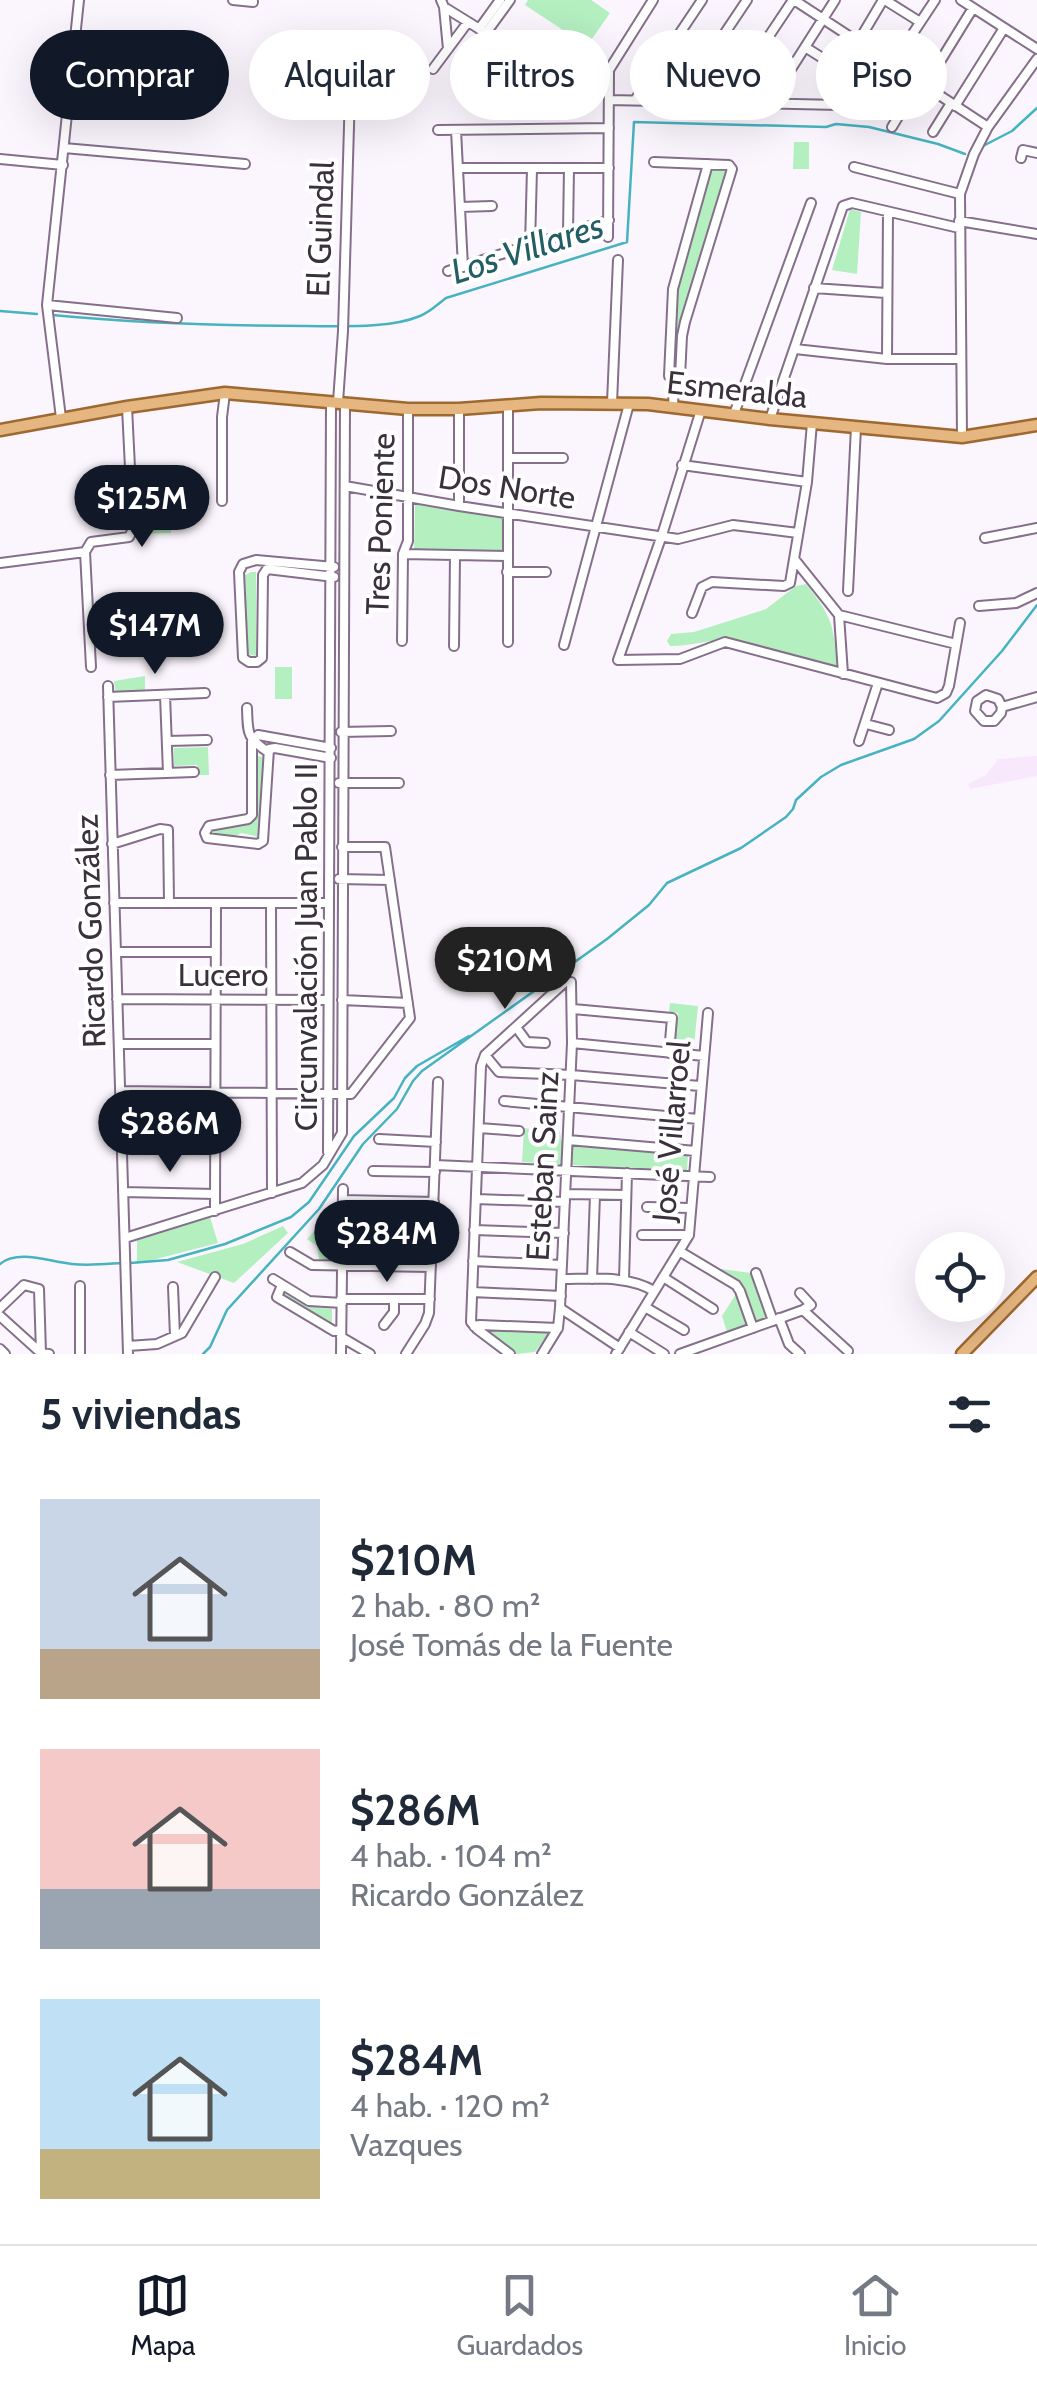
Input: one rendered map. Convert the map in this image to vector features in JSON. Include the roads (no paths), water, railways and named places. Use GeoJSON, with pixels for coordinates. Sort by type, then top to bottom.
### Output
{"type":"FeatureCollection","features":[{"type":"Feature","properties":{"kind":"main road","name":"Esmeralda"},"geometry":{"type":"LineString","coordinates":[[225,393],[430,410],[612,403],[962,436],[1037,425]]}},
{"type":"Feature","properties":{"kind":"main road"},"geometry":{"type":"LineString","coordinates":[[0,430],[225,393]]}},
{"type":"Feature","properties":{"kind":"main road"},"geometry":{"type":"LineString","coordinates":[[962,1354],[1037,1277]]}},
{"type":"Feature","properties":{"kind":"street"},"geometry":{"type":"LineString","coordinates":[[61,418],[47,305],[80,0]]}},
{"type":"Feature","properties":{"kind":"street"},"geometry":{"type":"LineString","coordinates":[[233,0],[253,2]]}},
{"type":"Feature","properties":{"kind":"street"},"geometry":{"type":"LineString","coordinates":[[484,30],[500,0]]}},
{"type":"Feature","properties":{"kind":"street"},"geometry":{"type":"LineString","coordinates":[[484,30],[510,0]]}},
{"type":"Feature","properties":{"kind":"street"},"geometry":{"type":"LineString","coordinates":[[610,68],[654,0]]}},
{"type":"Feature","properties":{"kind":"street"},"geometry":{"type":"LineString","coordinates":[[682,30],[702,0]]}},
{"type":"Feature","properties":{"kind":"street"},"geometry":{"type":"LineString","coordinates":[[727,30],[747,0]]}},
{"type":"Feature","properties":{"kind":"street"},"geometry":{"type":"LineString","coordinates":[[774,30],[794,0],[840,30]]}},
{"type":"Feature","properties":{"kind":"street"},"geometry":{"type":"LineString","coordinates":[[796,61],[835,0]]}},
{"type":"Feature","properties":{"kind":"street"},"geometry":{"type":"LineString","coordinates":[[865,30],[884,0],[920,22]]}},
{"type":"Feature","properties":{"kind":"street"},"geometry":{"type":"LineString","coordinates":[[915,30],[935,0]]}},
{"type":"Feature","properties":{"kind":"street"},"geometry":{"type":"LineString","coordinates":[[960,0],[1037,49]]}},
{"type":"Feature","properties":{"kind":"street"},"geometry":{"type":"LineString","coordinates":[[442,3],[481,30]]}},
{"type":"Feature","properties":{"kind":"street"},"geometry":{"type":"LineString","coordinates":[[442,3],[448,49]]}},
{"type":"Feature","properties":{"kind":"street"},"geometry":{"type":"LineString","coordinates":[[947,47],[974,8]]}},
{"type":"Feature","properties":{"kind":"street"},"geometry":{"type":"LineString","coordinates":[[433,69],[468,22]]}},
{"type":"Feature","properties":{"kind":"street"},"geometry":{"type":"LineString","coordinates":[[933,132],[1004,28]]}},
{"type":"Feature","properties":{"kind":"street"},"geometry":{"type":"LineString","coordinates":[[805,47],[816,54]]}},
{"type":"Feature","properties":{"kind":"street"},"geometry":{"type":"LineString","coordinates":[[962,436],[960,194],[988,128],[1037,60]]}},
{"type":"Feature","properties":{"kind":"street"},"geometry":{"type":"LineString","coordinates":[[947,100],[988,128]]}},
{"type":"Feature","properties":{"kind":"street","name":"El Guindal"},"geometry":{"type":"LineString","coordinates":[[338,402],[349,120]]}},
{"type":"Feature","properties":{"kind":"street"},"geometry":{"type":"LineString","coordinates":[[608,236],[609,120]]}},
{"type":"Feature","properties":{"kind":"street"},"geometry":{"type":"LineString","coordinates":[[892,127],[896,120]]}},
{"type":"Feature","properties":{"kind":"street"},"geometry":{"type":"LineString","coordinates":[[438,130],[609,128]]}},
{"type":"Feature","properties":{"kind":"street"},"geometry":{"type":"LineString","coordinates":[[456,130],[463,267]]}},
{"type":"Feature","properties":{"kind":"street"},"geometry":{"type":"LineString","coordinates":[[64,148],[245,164]]}},
{"type":"Feature","properties":{"kind":"street"},"geometry":{"type":"LineString","coordinates":[[1021,158],[1022,150],[1037,153]]}},
{"type":"Feature","properties":{"kind":"street"},"geometry":{"type":"LineString","coordinates":[[0,159],[63,165]]}},
{"type":"Feature","properties":{"kind":"street"},"geometry":{"type":"LineString","coordinates":[[654,162],[729,164],[732,169],[682,336],[680,377],[674,380]]}},
{"type":"Feature","properties":{"kind":"street"},"geometry":{"type":"LineString","coordinates":[[674,380],[669,376],[673,289],[708,164]]}},
{"type":"Feature","properties":{"kind":"street"},"geometry":{"type":"LineString","coordinates":[[854,166],[960,194]]}},
{"type":"Feature","properties":{"kind":"street"},"geometry":{"type":"LineString","coordinates":[[458,168],[609,168]]}},
{"type":"Feature","properties":{"kind":"street"},"geometry":{"type":"LineString","coordinates":[[568,168],[568,234]]}},
{"type":"Feature","properties":{"kind":"street"},"geometry":{"type":"LineString","coordinates":[[530,245],[532,169]]}},
{"type":"Feature","properties":{"kind":"street"},"geometry":{"type":"LineString","coordinates":[[734,414],[812,204]]}},
{"type":"Feature","properties":{"kind":"street"},"geometry":{"type":"LineString","coordinates":[[770,419],[842,206],[852,204],[1037,234]]}},
{"type":"Feature","properties":{"kind":"street"},"geometry":{"type":"LineString","coordinates":[[460,207],[492,206]]}},
{"type":"Feature","properties":{"kind":"street"},"geometry":{"type":"LineString","coordinates":[[887,359],[888,212]]}},
{"type":"Feature","properties":{"kind":"street"},"geometry":{"type":"LineString","coordinates":[[448,271],[609,220]]}},
{"type":"Feature","properties":{"kind":"street"},"geometry":{"type":"LineString","coordinates":[[612,403],[618,260]]}},
{"type":"Feature","properties":{"kind":"street"},"geometry":{"type":"LineString","coordinates":[[814,288],[886,293]]}},
{"type":"Feature","properties":{"kind":"street"},"geometry":{"type":"LineString","coordinates":[[47,305],[177,318]]}},
{"type":"Feature","properties":{"kind":"street"},"geometry":{"type":"LineString","coordinates":[[670,336],[682,336]]}},
{"type":"Feature","properties":{"kind":"street"},"geometry":{"type":"LineString","coordinates":[[796,349],[887,359],[960,359]]}},
{"type":"Feature","properties":{"kind":"street"},"geometry":{"type":"LineString","coordinates":[[673,407],[674,380]]}},
{"type":"Feature","properties":{"kind":"street"},"geometry":{"type":"LineString","coordinates":[[222,500],[225,393]]}},
{"type":"Feature","properties":{"kind":"street","name":"Circunvalación Juan Pablo II"},"geometry":{"type":"LineString","coordinates":[[272,1193],[302,1183],[328,1156],[342,1000],[345,486],[338,402]]}},
{"type":"Feature","properties":{"kind":"street","name":"Circunvalación Juan Pablo II"},"geometry":{"type":"LineString","coordinates":[[334,1094],[328,1000],[331,572],[338,402]]}},
{"type":"Feature","properties":{"kind":"street"},"geometry":{"type":"LineString","coordinates":[[564,645],[629,404]]}},
{"type":"Feature","properties":{"kind":"street"},"geometry":{"type":"LineString","coordinates":[[508,405],[508,642]]}},
{"type":"Feature","properties":{"kind":"street"},"geometry":{"type":"LineString","coordinates":[[91,667],[85,552],[91,542],[129,537],[133,529],[127,407]]}},
{"type":"Feature","properties":{"kind":"street","name":"Tres Poniente"},"geometry":{"type":"LineString","coordinates":[[402,640],[404,554],[408,541],[408,409]]}},
{"type":"Feature","properties":{"kind":"street"},"geometry":{"type":"LineString","coordinates":[[459,409],[459,506]]}},
{"type":"Feature","properties":{"kind":"street"},"geometry":{"type":"LineString","coordinates":[[701,410],[618,660],[680,659],[725,642],[937,698],[946,694],[949,686],[960,623]]}},
{"type":"Feature","properties":{"kind":"street"},"geometry":{"type":"LineString","coordinates":[[692,613],[702,587],[712,582],[788,585],[807,482],[812,423]]}},
{"type":"Feature","properties":{"kind":"street"},"geometry":{"type":"LineString","coordinates":[[848,591],[856,427]]}},
{"type":"Feature","properties":{"kind":"street"},"geometry":{"type":"LineString","coordinates":[[508,458],[563,458]]}},
{"type":"Feature","properties":{"kind":"street"},"geometry":{"type":"LineString","coordinates":[[682,465],[807,482]]}},
{"type":"Feature","properties":{"kind":"street","name":"Dos Norte"},"geometry":{"type":"LineString","coordinates":[[345,486],[682,539],[732,525],[798,534]]}},
{"type":"Feature","properties":{"kind":"street"},"geometry":{"type":"LineString","coordinates":[[984,538],[1037,528]]}},
{"type":"Feature","properties":{"kind":"street"},"geometry":{"type":"LineString","coordinates":[[0,563],[85,552]]}},
{"type":"Feature","properties":{"kind":"street"},"geometry":{"type":"LineString","coordinates":[[404,554],[508,556]]}},
{"type":"Feature","properties":{"kind":"street"},"geometry":{"type":"LineString","coordinates":[[454,646],[455,555]]}},
{"type":"Feature","properties":{"kind":"street"},"geometry":{"type":"LineString","coordinates":[[262,574],[262,658],[249,662],[243,658],[239,572],[243,564],[256,560],[331,572]]}},
{"type":"Feature","properties":{"kind":"street"},"geometry":{"type":"LineString","coordinates":[[794,560],[839,616],[843,674]]}},
{"type":"Feature","properties":{"kind":"street"},"geometry":{"type":"LineString","coordinates":[[243,564],[262,574]]}},
{"type":"Feature","properties":{"kind":"street"},"geometry":{"type":"LineString","coordinates":[[262,574],[268,569],[343,572]]}},
{"type":"Feature","properties":{"kind":"street"},"geometry":{"type":"LineString","coordinates":[[508,572],[546,572]]}},
{"type":"Feature","properties":{"kind":"street"},"geometry":{"type":"LineString","coordinates":[[979,606],[1016,603],[1037,593]]}},
{"type":"Feature","properties":{"kind":"street"},"geometry":{"type":"LineString","coordinates":[[839,616],[956,644]]}},
{"type":"Feature","properties":{"kind":"street"},"geometry":{"type":"LineString","coordinates":[[859,741],[878,683]]}},
{"type":"Feature","properties":{"kind":"street","name":"Ricardo González"},"geometry":{"type":"LineString","coordinates":[[108,686],[128,1350]]}},
{"type":"Feature","properties":{"kind":"street"},"geometry":{"type":"LineString","coordinates":[[108,698],[205,693]]}},
{"type":"Feature","properties":{"kind":"street"},"geometry":{"type":"LineString","coordinates":[[165,695],[168,773]]}},
{"type":"Feature","properties":{"kind":"street"},"geometry":{"type":"LineString","coordinates":[[1002,707],[1037,697]]}},
{"type":"Feature","properties":{"kind":"street"},"geometry":{"type":"LineString","coordinates":[[247,708],[248,735],[268,752]]}},
{"type":"Feature","properties":{"kind":"street"},"geometry":{"type":"LineString","coordinates":[[866,724],[888,730]]}},
{"type":"Feature","properties":{"kind":"street"},"geometry":{"type":"LineString","coordinates":[[331,732],[391,731]]}},
{"type":"Feature","properties":{"kind":"street"},"geometry":{"type":"LineString","coordinates":[[258,735],[331,753],[269,749],[263,841],[258,844],[207,838],[209,826],[248,820],[252,815],[252,742],[258,735]]}},
{"type":"Feature","properties":{"kind":"street"},"geometry":{"type":"LineString","coordinates":[[167,741],[208,740]]}},
{"type":"Feature","properties":{"kind":"street"},"geometry":{"type":"LineString","coordinates":[[110,775],[194,772]]}},
{"type":"Feature","properties":{"kind":"street"},"geometry":{"type":"LineString","coordinates":[[330,782],[400,783]]}},
{"type":"Feature","properties":{"kind":"street"},"geometry":{"type":"LineString","coordinates":[[112,844],[160,829],[168,831],[169,902]]}},
{"type":"Feature","properties":{"kind":"street"},"geometry":{"type":"LineString","coordinates":[[120,1092],[350,1094],[410,1018],[385,847],[342,848]]}},
{"type":"Feature","properties":{"kind":"street"},"geometry":{"type":"LineString","coordinates":[[329,878],[390,880]]}},
{"type":"Feature","properties":{"kind":"street"},"geometry":{"type":"LineString","coordinates":[[114,902],[329,903]]}},
{"type":"Feature","properties":{"kind":"street"},"geometry":{"type":"LineString","coordinates":[[215,1211],[216,904]]}},
{"type":"Feature","properties":{"kind":"street"},"geometry":{"type":"LineString","coordinates":[[124,1238],[272,1193],[270,904]]}},
{"type":"Feature","properties":{"kind":"street"},"geometry":{"type":"LineString","coordinates":[[116,952],[216,952]]}},
{"type":"Feature","properties":{"kind":"street","name":"Esteban Sainz"},"geometry":{"type":"LineString","coordinates":[[516,1027],[565,982],[571,982],[561,1296],[558,1328],[542,1354]]}},
{"type":"Feature","properties":{"kind":"street","name":"Lucero"},"geometry":{"type":"LineString","coordinates":[[117,999],[328,1000]]}},
{"type":"Feature","properties":{"kind":"street"},"geometry":{"type":"LineString","coordinates":[[342,1000],[408,1003]]}},
{"type":"Feature","properties":{"kind":"street"},"geometry":{"type":"LineString","coordinates":[[572,1008],[672,1018],[669,1053]]}},
{"type":"Feature","properties":{"kind":"street","name":"José Villarroel"},"geometry":{"type":"LineString","coordinates":[[618,1351],[689,1235],[708,1013]]}},
{"type":"Feature","properties":{"kind":"street"},"geometry":{"type":"LineString","coordinates":[[510,1354],[471,1322],[482,1066],[486,1055],[516,1027],[527,1042],[545,1043]]}},
{"type":"Feature","properties":{"kind":"street"},"geometry":{"type":"LineString","coordinates":[[572,1043],[704,1056]]}},
{"type":"Feature","properties":{"kind":"street"},"geometry":{"type":"LineString","coordinates":[[119,1044],[215,1044]]}},
{"type":"Feature","properties":{"kind":"street"},"geometry":{"type":"LineString","coordinates":[[486,1055],[499,1072],[571,1074],[700,1086]]}},
{"type":"Feature","properties":{"kind":"street"},"geometry":{"type":"LineString","coordinates":[[406,1354],[424,1324],[430,1299],[438,1082]]}},
{"type":"Feature","properties":{"kind":"street"},"geometry":{"type":"LineString","coordinates":[[504,1101],[698,1119]]}},
{"type":"Feature","properties":{"kind":"street"},"geometry":{"type":"LineString","coordinates":[[479,1128],[519,1131]]}},
{"type":"Feature","properties":{"kind":"street"},"geometry":{"type":"LineString","coordinates":[[122,1140],[215,1142]]}},
{"type":"Feature","properties":{"kind":"street"},"geometry":{"type":"LineString","coordinates":[[379,1140],[436,1142]]}},
{"type":"Feature","properties":{"kind":"street"},"geometry":{"type":"LineString","coordinates":[[568,1140],[696,1151]]}},
{"type":"Feature","properties":{"kind":"street"},"geometry":{"type":"LineString","coordinates":[[373,1171],[477,1166],[710,1177]]}},
{"type":"Feature","properties":{"kind":"street"},"geometry":{"type":"LineString","coordinates":[[624,1280],[627,1172]]}},
{"type":"Feature","properties":{"kind":"street"},"geometry":{"type":"LineString","coordinates":[[340,1354],[343,1188]]}},
{"type":"Feature","properties":{"kind":"street"},"geometry":{"type":"LineString","coordinates":[[123,1192],[215,1194]]}},
{"type":"Feature","properties":{"kind":"street"},"geometry":{"type":"LineString","coordinates":[[592,1279],[595,1195]]}},
{"type":"Feature","properties":{"kind":"street"},"geometry":{"type":"LineString","coordinates":[[476,1199],[626,1196]]}},
{"type":"Feature","properties":{"kind":"street"},"geometry":{"type":"LineString","coordinates":[[343,1200],[434,1202]]}},
{"type":"Feature","properties":{"kind":"street"},"geometry":{"type":"LineString","coordinates":[[647,1207],[690,1208]]}},
{"type":"Feature","properties":{"kind":"street"},"geometry":{"type":"LineString","coordinates":[[474,1230],[564,1233]]}},
{"type":"Feature","properties":{"kind":"street"},"geometry":{"type":"LineString","coordinates":[[342,1234],[432,1233]]}},
{"type":"Feature","properties":{"kind":"street"},"geometry":{"type":"LineString","coordinates":[[642,1235],[689,1235]]}},
{"type":"Feature","properties":{"kind":"street"},"geometry":{"type":"LineString","coordinates":[[679,1251],[736,1286],[753,1328]]}},
{"type":"Feature","properties":{"kind":"street"},"geometry":{"type":"LineString","coordinates":[[290,1252],[312,1265],[431,1266]]}},
{"type":"Feature","properties":{"kind":"street"},"geometry":{"type":"LineString","coordinates":[[473,1261],[562,1265]]}},
{"type":"Feature","properties":{"kind":"street"},"geometry":{"type":"LineString","coordinates":[[756,1273],[789,1344],[800,1354]]}},
{"type":"Feature","properties":{"kind":"street"},"geometry":{"type":"LineString","coordinates":[[663,1277],[712,1309]]}},
{"type":"Feature","properties":{"kind":"street"},"geometry":{"type":"LineString","coordinates":[[128,1350],[157,1344],[182,1332],[215,1278]]}},
{"type":"Feature","properties":{"kind":"street"},"geometry":{"type":"LineString","coordinates":[[562,1278],[624,1280],[654,1291]]}},
{"type":"Feature","properties":{"kind":"street"},"geometry":{"type":"LineString","coordinates":[[273,1279],[309,1301],[430,1299]]}},
{"type":"Feature","properties":{"kind":"street"},"geometry":{"type":"LineString","coordinates":[[0,1308],[24,1285],[39,1289],[41,1353]]}},
{"type":"Feature","properties":{"kind":"street"},"geometry":{"type":"LineString","coordinates":[[282,1285],[276,1297],[370,1354]]}},
{"type":"Feature","properties":{"kind":"street"},"geometry":{"type":"LineString","coordinates":[[80,1286],[80,1354]]}},
{"type":"Feature","properties":{"kind":"street"},"geometry":{"type":"LineString","coordinates":[[172,1287],[175,1336]]}},
{"type":"Feature","properties":{"kind":"street"},"geometry":{"type":"LineString","coordinates":[[472,1292],[561,1296]]}},
{"type":"Feature","properties":{"kind":"street"},"geometry":{"type":"LineString","coordinates":[[680,1354],[803,1310],[811,1305],[800,1293]]}},
{"type":"Feature","properties":{"kind":"street"},"geometry":{"type":"LineString","coordinates":[[384,1325],[394,1312],[394,1300]]}},
{"type":"Feature","properties":{"kind":"street"},"geometry":{"type":"LineString","coordinates":[[645,1307],[684,1330]]}},
{"type":"Feature","properties":{"kind":"street"},"geometry":{"type":"LineString","coordinates":[[560,1308],[618,1351]]}},
{"type":"Feature","properties":{"kind":"street"},"geometry":{"type":"LineString","coordinates":[[803,1310],[848,1351]]}},
{"type":"Feature","properties":{"kind":"street"},"geometry":{"type":"LineString","coordinates":[[0,1316],[41,1353],[49,1354]]}},
{"type":"Feature","properties":{"kind":"street"},"geometry":{"type":"LineString","coordinates":[[474,1326],[558,1328]]}},
{"type":"Feature","properties":{"kind":"street"},"geometry":{"type":"LineString","coordinates":[[630,1332],[664,1354]]}},
{"type":"Feature","properties":{"kind":"waterway"},"geometry":{"type":"LineString","coordinates":[[983,146],[1012,131],[1037,108]]}},
{"type":"Feature","properties":{"kind":"waterway","name":"Los Villares"},"geometry":{"type":"LineString","coordinates":[[52,315],[242,325],[364,326],[408,320],[446,298],[627,242],[634,122],[869,127],[965,154]]}},
{"type":"Feature","properties":{"kind":"waterway"},"geometry":{"type":"LineString","coordinates":[[0,311],[37,314]]}},
{"type":"Feature","properties":{"kind":"waterway"},"geometry":{"type":"LineString","coordinates":[[203,1354],[227,1310],[319,1209],[363,1144],[397,1109],[422,1071],[607,939],[649,905],[667,883],[741,848],[786,817],[796,800],[821,777],[841,765],[914,739],[939,721],[1037,605]]}},
{"type":"Feature","properties":{"kind":"waterway"},"geometry":{"type":"LineString","coordinates":[[130,1263],[168,1260],[225,1244],[291,1217],[309,1202],[354,1136],[394,1098],[405,1078],[417,1066],[469,1036]]}},
{"type":"Feature","properties":{"kind":"waterway"},"geometry":{"type":"LineString","coordinates":[[0,1264],[16,1257],[78,1265],[122,1263]]}}]}
